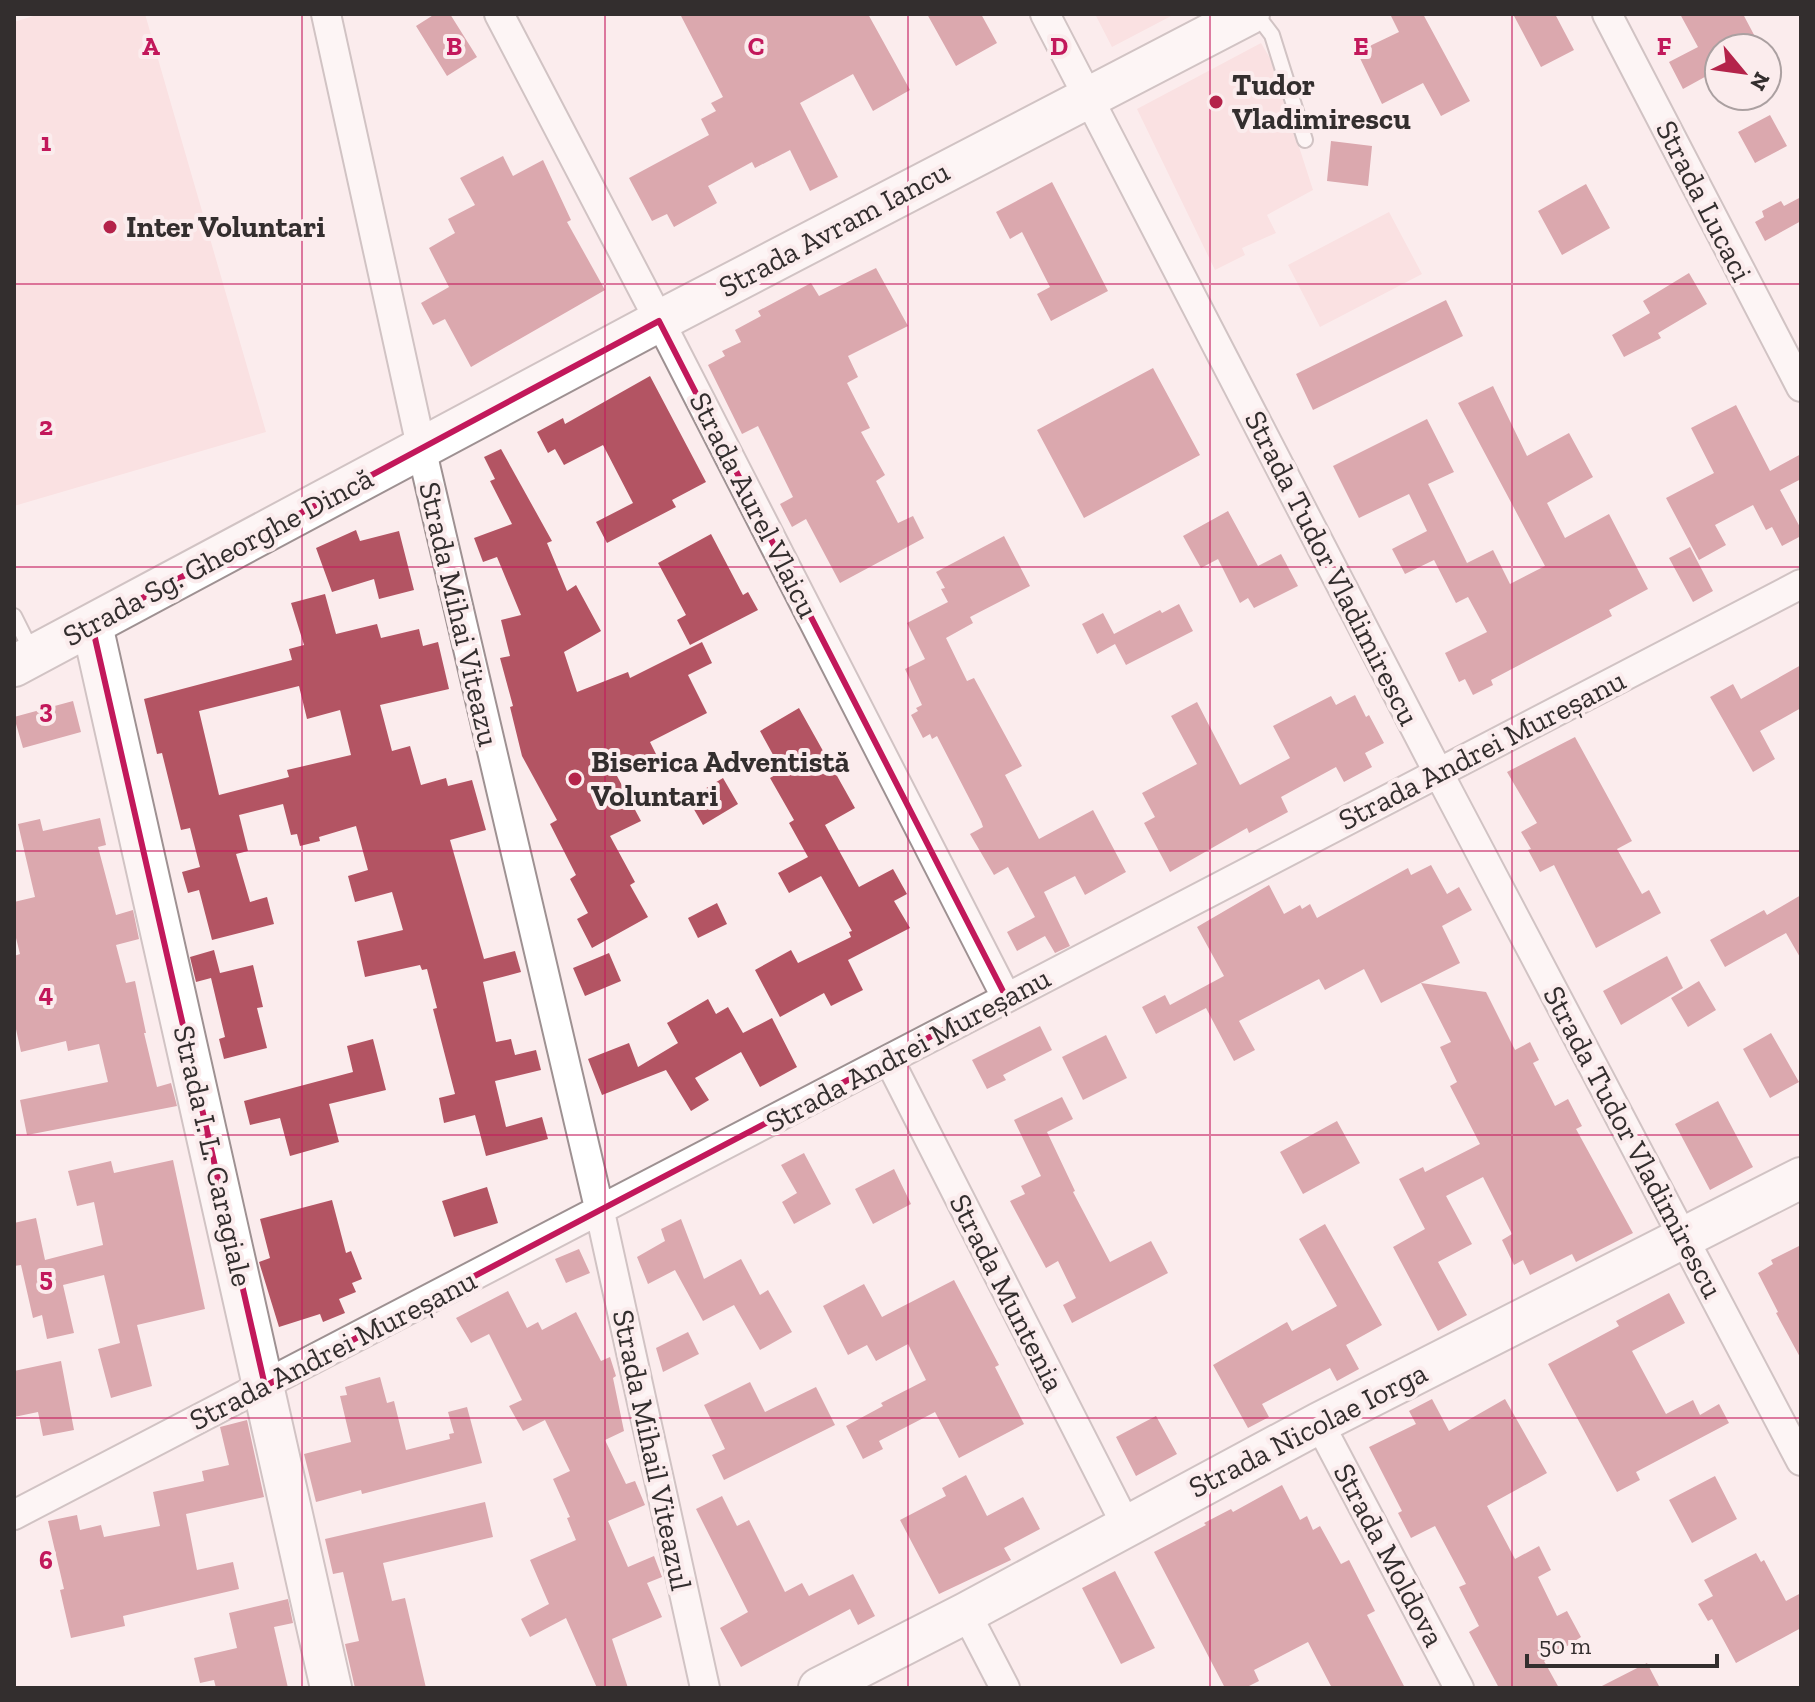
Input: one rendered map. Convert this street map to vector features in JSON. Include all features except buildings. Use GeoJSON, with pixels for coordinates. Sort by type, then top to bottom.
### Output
{"type":"FeatureCollection","features":[{"type":"Feature","properties":{"kind":"street","name":"Strada Mihai Viteazu"},"geometry":{"type":"LineString","coordinates":[[326,14],[421,448],[600,1212]]}},
{"type":"Feature","properties":{"kind":"street","name":"Strada Aurel Vlaicu"},"geometry":{"type":"LineString","coordinates":[[499,14],[1006,997]]}},
{"type":"Feature","properties":{"kind":"street","name":"Strada Tudor Vladimirescu"},"geometry":{"type":"LineString","coordinates":[[1045,14],[1438,772],[1801,1461]]}},
{"type":"Feature","properties":{"kind":"street","name":"Strada Avram Iancu"},"geometry":{"type":"LineString","coordinates":[[421,448],[1249,14]]}},
{"type":"Feature","properties":{"kind":"street","name":"Strada Lucaci"},"geometry":{"type":"LineString","coordinates":[[1607,14],[1801,387]]}},
{"type":"Feature","properties":{"kind":"street","name":"Strada Sg. Gheorghe Dincă"},"geometry":{"type":"LineString","coordinates":[[24,661],[421,448]]}},
{"type":"Feature","properties":{"kind":"street","name":"Strada Andrei Mureșanu"},"geometry":{"type":"LineString","coordinates":[[14,1515],[1801,584]]}},
{"type":"Feature","properties":{"kind":"street","name":"Strada I. L. Caragiale"},"geometry":{"type":"LineString","coordinates":[[92,625],[331,1688]]}},
{"type":"Feature","properties":{"kind":"street","name":"Strada Muntenia"},"geometry":{"type":"LineString","coordinates":[[889,1060],[1126,1525]]}},
{"type":"Feature","properties":{"kind":"street","name":"Strada Nicolae Iorga"},"geometry":{"type":"LineString","coordinates":[[819,1688],[966,1613],[1319,1423],[1801,1178]]}},
{"type":"Feature","properties":{"kind":"street","name":"Strada Mihail Viteazul"},"geometry":{"type":"LineString","coordinates":[[600,1212],[705,1688]]}},
{"type":"Feature","properties":{"kind":"street","name":"Strada Moldova"},"geometry":{"type":"LineString","coordinates":[[1319,1423],[1459,1688]]}},
{"type":"Feature","properties":{"kind":"street"},"geometry":{"type":"LineString","coordinates":[[966,1613],[1005,1688]]}},
{"type":"Feature","properties":{"kind":"lane"},"geometry":{"type":"LineString","coordinates":[[1256,14],[1272,35],[1305,140]]}},
{"type":"Feature","properties":{"kind":"lane"},"geometry":{"type":"LineString","coordinates":[[14,616],[24,661]]}},
{"type":"Feature","properties":{"kind":"highlighted area"},"geometry":{"type":"Polygon","coordinates":[[[659,321],[1006,997],[265,1386],[92,625],[659,321]]]}},
{"type":"Feature","properties":{"kind":"shaded area","name":"Inter Voluntari"},"geometry":{"type":"Polygon","coordinates":[[[40,14],[145,14],[266,432],[14,506],[14,22],[40,14]]]}},
{"type":"Feature","properties":{"kind":"shaded area"},"geometry":{"type":"Polygon","coordinates":[[[1095,14],[1175,14],[1112,47],[1095,14]]]}},
{"type":"Feature","properties":{"kind":"shaded area"},"geometry":{"type":"Polygon","coordinates":[[[1261,43],[1271,60],[1313,190],[1267,215],[1276,233],[1242,248],[1245,255],[1215,270],[1137,109],[1261,43]]]}},
{"type":"Feature","properties":{"kind":"shaded area"},"geometry":{"type":"Polygon","coordinates":[[[1389,212],[1422,274],[1320,327],[1288,265],[1389,212]]]}},
{"type":"Feature","properties":{"kind":"place","name":"Tudor Vladimirescu"},"geometry":{"type":"Point","coordinates":[1216,102]}},
{"type":"Feature","properties":{"kind":"place","name":"Inter Voluntari"},"geometry":{"type":"Point","coordinates":[110,227]}},
{"type":"Feature","properties":{"kind":"place","name":"Biserica Adventistă Voluntari"},"geometry":{"type":"Point","coordinates":[575,779]}}]}
